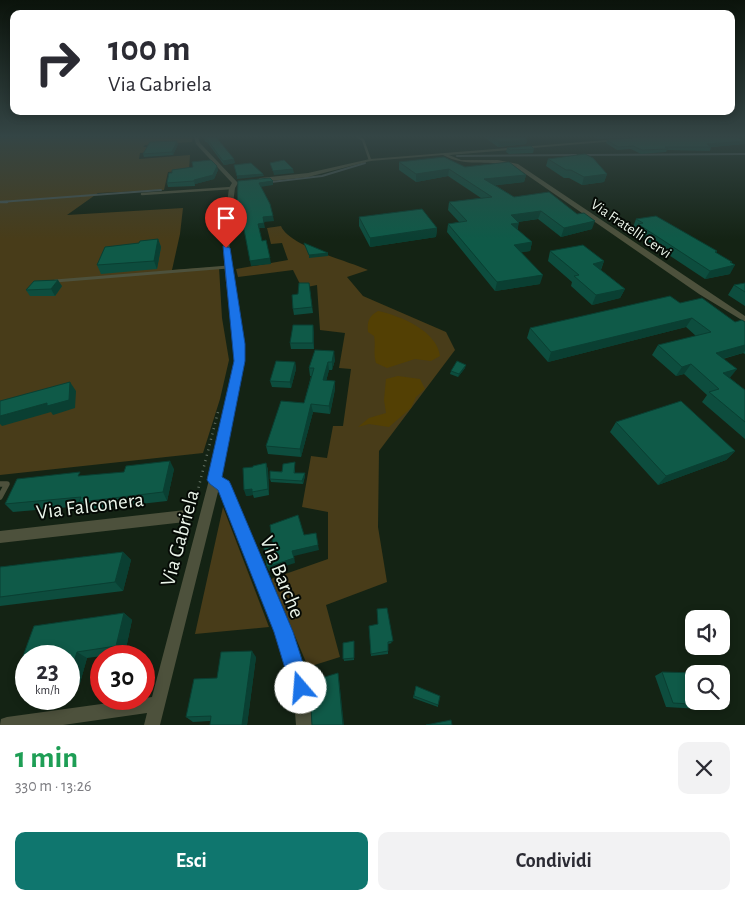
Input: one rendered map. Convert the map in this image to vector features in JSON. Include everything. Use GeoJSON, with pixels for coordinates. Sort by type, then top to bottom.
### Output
{"type":"FeatureCollection","features":[{"type":"Feature","properties":{"kind":"street"},"geometry":{"type":"LineString","coordinates":[[224,171],[236,184]]}},
{"type":"Feature","properties":{"kind":"street"},"geometry":{"type":"LineString","coordinates":[[254,180],[301,176],[323,171]]}},
{"type":"Feature","properties":{"kind":"street","name":"Via Fratelli Cervi"},"geometry":{"type":"LineString","coordinates":[[525,171],[745,320]]}},
{"type":"Feature","properties":{"kind":"street","name":"Via Gabriela"},"geometry":{"type":"LineString","coordinates":[[152,725],[215,480],[240,361],[226,236],[236,184]]}},
{"type":"Feature","properties":{"kind":"street","name":"Via Barche"},"geometry":{"type":"LineString","coordinates":[[215,480],[224,485],[283,632],[301,688],[304,725]]}},
{"type":"Feature","properties":{"kind":"street","name":"Via Falconera"},"geometry":{"type":"LineString","coordinates":[[0,537],[189,517]]}},
{"type":"Feature","properties":{"kind":"street"},"geometry":{"type":"LineString","coordinates":[[7,725],[157,704]]}},
{"type":"Feature","properties":{"kind":"lane"},"geometry":{"type":"LineString","coordinates":[[142,194],[236,184]]}},
{"type":"Feature","properties":{"kind":"lane"},"geometry":{"type":"LineString","coordinates":[[53,281],[228,267]]}},
{"type":"Feature","properties":{"kind":"lane"},"geometry":{"type":"LineString","coordinates":[[0,484],[7,484],[0,497]]}},
{"type":"Feature","properties":{"kind":"path"},"geometry":{"type":"LineString","coordinates":[[199,543],[183,545],[219,408]]}},
{"type":"Feature","properties":{"kind":"shaded area"},"geometry":{"type":"Polygon","coordinates":[[[0,171],[180,171],[168,172],[164,190],[98,193],[67,215],[183,208],[180,234],[172,270],[219,267],[222,318],[229,360],[220,399],[203,453],[0,475],[0,171]]]}},
{"type":"Feature","properties":{"kind":"shaded area"},"geometry":{"type":"Polygon","coordinates":[[[281,226],[295,240],[320,252],[368,270],[347,277],[363,296],[446,332],[455,350],[379,451],[378,527],[387,582],[326,605],[340,657],[308,667],[271,579],[328,559],[328,512],[302,507],[311,456],[327,458],[333,426],[343,426],[351,369],[339,368],[345,333],[320,330],[317,285],[302,288],[293,270],[238,277],[236,269],[288,260],[282,243],[271,244],[267,228],[281,226]]]}},
{"type":"Feature","properties":{"kind":"shaded area"},"geometry":{"type":"Polygon","coordinates":[[[378,311],[417,326],[432,339],[440,356],[431,361],[415,359],[387,368],[376,363],[374,336],[368,332],[368,325],[369,319],[378,311]]]}},
{"type":"Feature","properties":{"kind":"shaded area"},"geometry":{"type":"Polygon","coordinates":[[[398,376],[420,379],[425,389],[416,397],[411,408],[389,427],[369,424],[358,427],[369,418],[386,413],[384,400],[386,379],[398,376]]]}},
{"type":"Feature","properties":{"kind":"shaded area"},"geometry":{"type":"Polygon","coordinates":[[[223,507],[269,627],[195,634],[223,507]]]}},
{"type":"Feature","properties":{"kind":"building"},"geometry":{"type":"Polygon","coordinates":[[[172,171],[215,171],[213,175],[194,181],[167,183],[169,173],[172,173],[172,171]]]}},
{"type":"Feature","properties":{"kind":"building"},"geometry":{"type":"Polygon","coordinates":[[[236,171],[260,171],[263,174],[237,176],[236,171]]]}},
{"type":"Feature","properties":{"kind":"building"},"geometry":{"type":"Polygon","coordinates":[[[412,171],[437,171],[416,174],[412,171]]]}},
{"type":"Feature","properties":{"kind":"building"},"geometry":{"type":"Polygon","coordinates":[[[452,171],[521,171],[526,175],[484,179],[514,197],[549,192],[577,214],[584,213],[595,221],[564,228],[541,211],[511,215],[519,223],[511,224],[532,242],[514,245],[543,275],[497,282],[448,224],[467,221],[449,202],[492,197],[452,171]]]}},
{"type":"Feature","properties":{"kind":"building"},"geometry":{"type":"Polygon","coordinates":[[[573,171],[604,171],[607,174],[584,177],[573,171]]]}},
{"type":"Feature","properties":{"kind":"building"},"geometry":{"type":"Polygon","coordinates":[[[270,178],[273,181],[259,183],[270,204],[273,216],[263,217],[264,223],[258,224],[262,241],[266,240],[270,258],[250,261],[243,224],[239,224],[237,211],[238,181],[270,178]]]}},
{"type":"Feature","properties":{"kind":"building"},"geometry":{"type":"Polygon","coordinates":[[[422,209],[437,228],[370,238],[359,217],[422,209]]]}},
{"type":"Feature","properties":{"kind":"building"},"geometry":{"type":"Polygon","coordinates":[[[656,216],[717,251],[715,252],[735,265],[710,271],[638,224],[643,223],[636,219],[656,216]]]}},
{"type":"Feature","properties":{"kind":"building"},"geometry":{"type":"Polygon","coordinates":[[[158,239],[154,261],[97,265],[105,247],[158,239]]]}},
{"type":"Feature","properties":{"kind":"building"},"geometry":{"type":"Polygon","coordinates":[[[304,243],[328,253],[309,255],[304,243]]]}},
{"type":"Feature","properties":{"kind":"building"},"geometry":{"type":"Polygon","coordinates":[[[583,245],[604,261],[593,264],[625,289],[596,295],[574,276],[579,275],[550,251],[583,245]]]}},
{"type":"Feature","properties":{"kind":"building"},"geometry":{"type":"Polygon","coordinates":[[[58,280],[51,289],[26,290],[34,281],[58,280]]]}},
{"type":"Feature","properties":{"kind":"building"},"geometry":{"type":"Polygon","coordinates":[[[299,283],[309,283],[312,307],[293,309],[292,295],[298,294],[299,283]]]}},
{"type":"Feature","properties":{"kind":"building"},"geometry":{"type":"Polygon","coordinates":[[[745,283],[745,292],[734,285],[745,283]]]}},
{"type":"Feature","properties":{"kind":"building"},"geometry":{"type":"Polygon","coordinates":[[[670,296],[680,303],[702,298],[735,322],[742,320],[745,322],[745,345],[716,353],[737,369],[723,373],[745,390],[745,422],[709,392],[719,389],[691,364],[682,367],[658,345],[711,332],[692,318],[551,352],[530,328],[670,296]]]}},
{"type":"Feature","properties":{"kind":"building"},"geometry":{"type":"Polygon","coordinates":[[[293,325],[313,325],[313,343],[290,343],[293,325]]]}},
{"type":"Feature","properties":{"kind":"building"},"geometry":{"type":"Polygon","coordinates":[[[315,350],[334,351],[332,362],[328,362],[323,380],[335,381],[329,406],[311,404],[300,449],[266,446],[281,401],[304,403],[314,368],[309,368],[315,350]]]}},
{"type":"Feature","properties":{"kind":"building"},"geometry":{"type":"Polygon","coordinates":[[[276,361],[295,362],[290,382],[270,381],[276,361]]]}},
{"type":"Feature","properties":{"kind":"building"},"geometry":{"type":"Polygon","coordinates":[[[457,361],[466,365],[459,374],[451,371],[457,361]]]}},
{"type":"Feature","properties":{"kind":"building"},"geometry":{"type":"Polygon","coordinates":[[[70,382],[69,400],[47,406],[47,403],[0,416],[0,401],[70,382]]]}},
{"type":"Feature","properties":{"kind":"building"},"geometry":{"type":"Polygon","coordinates":[[[681,401],[735,451],[666,476],[616,422],[681,401]]]}},
{"type":"Feature","properties":{"kind":"building"},"geometry":{"type":"Polygon","coordinates":[[[170,461],[163,492],[79,502],[81,497],[5,504],[17,479],[80,472],[78,476],[124,472],[126,466],[170,461]]]}},
{"type":"Feature","properties":{"kind":"building"},"geometry":{"type":"Polygon","coordinates":[[[295,462],[294,473],[305,473],[302,481],[270,479],[270,471],[282,472],[283,464],[295,462]]]}},
{"type":"Feature","properties":{"kind":"building"},"geometry":{"type":"Polygon","coordinates":[[[266,463],[268,489],[252,492],[252,489],[244,490],[243,468],[266,463]]]}},
{"type":"Feature","properties":{"kind":"building"},"geometry":{"type":"Polygon","coordinates":[[[298,515],[304,535],[316,533],[318,545],[292,551],[294,558],[267,567],[264,548],[273,546],[270,525],[298,515]]]}},
{"type":"Feature","properties":{"kind":"building"},"geometry":{"type":"Polygon","coordinates":[[[123,552],[115,582],[0,597],[0,567],[123,552]]]}},
{"type":"Feature","properties":{"kind":"building"},"geometry":{"type":"Polygon","coordinates":[[[387,608],[393,641],[388,642],[388,651],[371,654],[369,626],[378,624],[377,609],[387,608]]]}},
{"type":"Feature","properties":{"kind":"building"},"geometry":{"type":"Polygon","coordinates":[[[124,613],[116,645],[90,645],[90,650],[80,652],[80,645],[27,645],[34,626],[124,613]]]}},
{"type":"Feature","properties":{"kind":"building"},"geometry":{"type":"Polygon","coordinates":[[[354,641],[354,658],[343,659],[343,643],[354,641]]]}},
{"type":"Feature","properties":{"kind":"building"},"geometry":{"type":"Polygon","coordinates":[[[252,651],[242,725],[210,725],[211,716],[186,717],[194,679],[217,678],[221,652],[252,651]]]}},
{"type":"Feature","properties":{"kind":"building"},"geometry":{"type":"Polygon","coordinates":[[[662,672],[685,673],[685,704],[673,703],[662,672]]]}},
{"type":"Feature","properties":{"kind":"building"},"geometry":{"type":"Polygon","coordinates":[[[338,673],[343,725],[312,725],[311,707],[313,706],[308,682],[338,673]]]}},
{"type":"Feature","properties":{"kind":"building"},"geometry":{"type":"Polygon","coordinates":[[[416,686],[440,696],[438,705],[414,696],[416,686]]]}},
{"type":"Feature","properties":{"kind":"building"},"geometry":{"type":"Polygon","coordinates":[[[451,720],[452,725],[426,725],[451,720]]]}},
{"type":"Feature","properties":{"kind":"waterway"},"geometry":{"type":"LineString","coordinates":[[271,182],[322,176],[339,171]]}},
{"type":"Feature","properties":{"kind":"waterway"},"geometry":{"type":"LineString","coordinates":[[7,202],[0,202],[161,190]]}},
{"type":"Feature","properties":{"kind":"route"},"geometry":{"type":"LineString","coordinates":[[226,248],[240,361],[215,480],[222,482],[224,485],[283,632],[301,688]]}}]}
